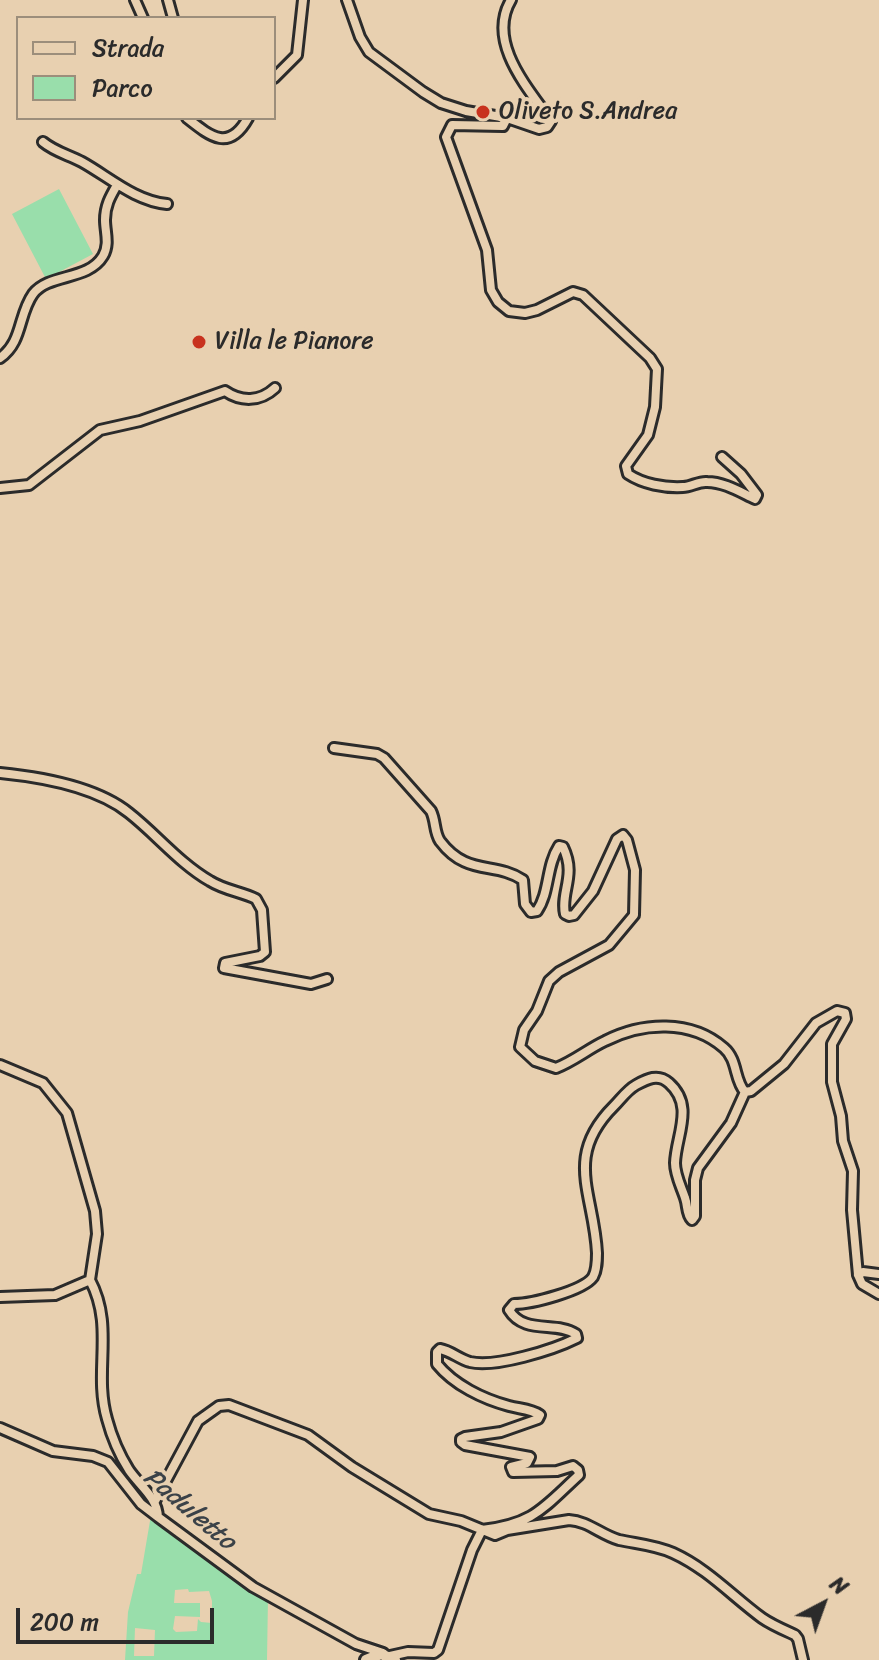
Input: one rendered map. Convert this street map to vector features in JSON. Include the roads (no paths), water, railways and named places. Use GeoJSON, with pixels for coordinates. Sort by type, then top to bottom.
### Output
{"type":"FeatureCollection","features":[{"type":"Feature","properties":{"kind":"main road"},"geometry":{"type":"LineString","coordinates":[[367,1659],[393,1657]]}},
{"type":"Feature","properties":{"kind":"street"},"geometry":{"type":"LineString","coordinates":[[276,76],[297,55],[303,0]]}},
{"type":"Feature","properties":{"kind":"street"},"geometry":{"type":"LineString","coordinates":[[347,0],[360,37],[377,60],[441,103],[507,118],[539,129],[547,127],[551,121],[511,63],[502,23],[511,0]]}},
{"type":"Feature","properties":{"kind":"street"},"geometry":{"type":"LineString","coordinates":[[507,118],[503,126],[452,125],[446,137],[487,250],[491,290],[498,302],[509,311],[525,313],[573,292],[583,295],[650,358],[657,369],[655,407],[648,435],[626,466],[628,474],[638,481],[685,488],[704,481],[755,499],[757,495],[741,474],[722,457]]}},
{"type":"Feature","properties":{"kind":"street"},"geometry":{"type":"LineString","coordinates":[[189,120],[208,135],[221,139],[234,136],[246,120]]}},
{"type":"Feature","properties":{"kind":"street"},"geometry":{"type":"LineString","coordinates":[[43,142],[81,161],[117,185],[157,203],[167,204]]}},
{"type":"Feature","properties":{"kind":"street"},"geometry":{"type":"LineString","coordinates":[[0,358],[19,336],[34,293],[49,283],[93,266],[103,256],[108,241],[105,219],[107,200],[117,185]]}},
{"type":"Feature","properties":{"kind":"street"},"geometry":{"type":"LineString","coordinates":[[0,488],[29,485],[100,430],[154,416],[225,391],[237,399],[263,398],[275,388]]}},
{"type":"Feature","properties":{"kind":"street"},"geometry":{"type":"LineString","coordinates":[[334,748],[377,754],[384,758],[431,811],[438,838],[447,849],[476,868],[514,874],[523,880],[525,904],[531,912],[537,911],[543,901],[559,846],[566,853],[570,879],[563,908],[569,916],[574,915],[593,891],[617,839],[623,835],[635,870],[634,915],[609,945],[559,972],[549,981],[537,1011],[524,1030],[520,1047],[535,1061],[556,1068],[624,1033],[648,1027],[682,1027],[723,1046],[733,1057],[745,1092]]}},
{"type":"Feature","properties":{"kind":"street"},"geometry":{"type":"LineString","coordinates":[[0,773],[31,775],[107,800],[129,813],[163,847],[212,883],[256,899],[262,910],[265,952],[262,956],[225,963],[224,968],[311,984],[327,979]]}},
{"type":"Feature","properties":{"kind":"street"},"geometry":{"type":"LineString","coordinates":[[745,1092],[751,1091],[784,1064],[816,1023],[837,1011],[845,1013],[846,1019],[832,1044],[832,1082],[841,1116],[843,1141],[853,1171],[852,1210],[858,1275],[862,1284],[879,1294]]}},
{"type":"Feature","properties":{"kind":"street"},"geometry":{"type":"LineString","coordinates":[[0,1065],[43,1083],[67,1113],[95,1211],[97,1234],[90,1280],[103,1317],[100,1380],[103,1404],[124,1462],[157,1510],[253,1587],[356,1644],[393,1657],[408,1652],[434,1653],[438,1650],[472,1550],[482,1530]]}},
{"type":"Feature","properties":{"kind":"street"},"geometry":{"type":"LineString","coordinates":[[482,1530],[533,1518],[579,1475],[578,1470],[573,1466],[557,1471],[513,1472],[511,1467],[514,1464],[527,1463],[530,1457],[465,1445],[461,1439],[501,1432],[538,1419],[540,1415],[532,1410],[503,1404],[461,1385],[437,1364],[437,1352],[445,1350],[474,1363],[538,1354],[577,1338],[570,1330],[538,1328],[519,1320],[509,1310],[514,1304],[539,1301],[585,1284],[593,1277],[597,1264],[596,1242],[585,1182],[585,1159],[589,1138],[599,1121],[632,1087],[653,1077],[670,1083],[683,1107],[684,1118],[675,1164],[692,1220],[695,1216],[698,1168],[731,1123],[745,1092]]}},
{"type":"Feature","properties":{"kind":"street"},"geometry":{"type":"LineString","coordinates":[[858,1275],[863,1272],[879,1274]]}},
{"type":"Feature","properties":{"kind":"street"},"geometry":{"type":"LineString","coordinates":[[0,1297],[55,1295],[90,1280]]}},
{"type":"Feature","properties":{"kind":"street"},"geometry":{"type":"LineString","coordinates":[[157,1510],[198,1421],[219,1406],[229,1405],[308,1435],[352,1467],[429,1514],[461,1521],[495,1535],[579,1520],[620,1540],[648,1544],[673,1553],[708,1573],[763,1618],[795,1635],[803,1660]]}},
{"type":"Feature","properties":{"kind":"street"},"geometry":{"type":"LineString","coordinates":[[0,1428],[53,1451],[93,1456],[108,1462],[141,1504],[157,1510]]}},
{"type":"Feature","properties":{"kind":"street"},"geometry":{"type":"LineString","coordinates":[[356,1644],[367,1659]]}},
{"type":"Feature","properties":{"kind":"waterway","name":"Paduletto"},"geometry":{"type":"LineString","coordinates":[[96,1453],[112,1461],[124,1476]]}},
{"type":"Feature","properties":{"kind":"place","name":"Oliveto S.Andrea"},"geometry":{"type":"Point","coordinates":[483,112]}},
{"type":"Feature","properties":{"kind":"place","name":"Villa le Pianore"},"geometry":{"type":"Point","coordinates":[199,342]}}]}
